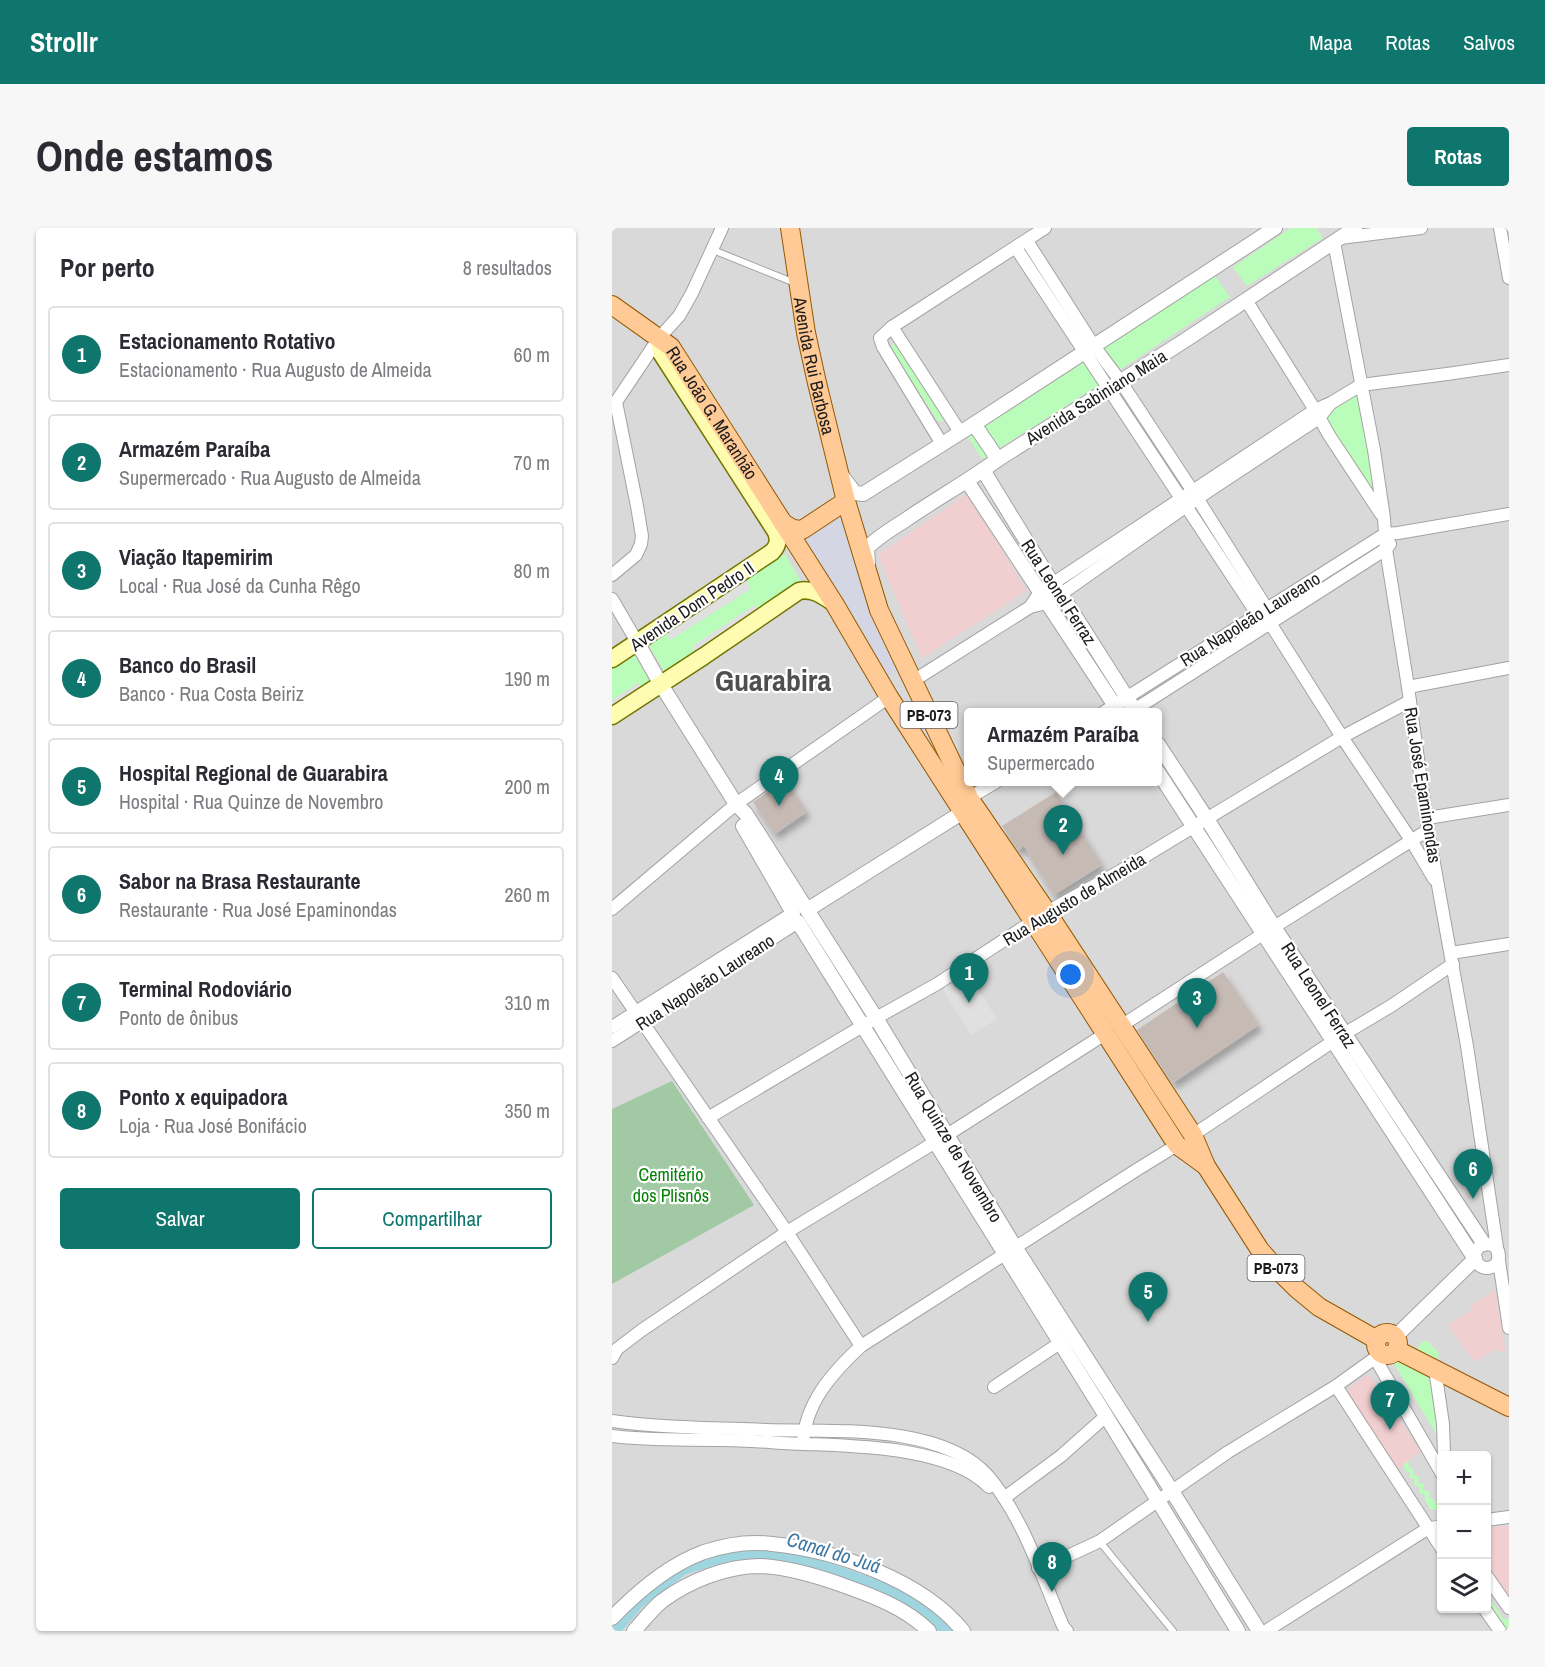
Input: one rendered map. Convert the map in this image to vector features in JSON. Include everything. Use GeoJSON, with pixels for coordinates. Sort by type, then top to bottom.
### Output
{"type":"FeatureCollection","features":[{"type":"Feature","properties":{"kind":"main road","name":"Avenida Rui Barbosa"},"geometry":{"type":"LineString","coordinates":[[790,228],[817,383],[846,501]]}},
{"type":"Feature","properties":{"kind":"main road"},"geometry":{"type":"LineString","coordinates":[[612,306],[659,338]]}},
{"type":"Feature","properties":{"kind":"main road","name":"Rua João G. Maranhão"},"geometry":{"type":"LineString","coordinates":[[659,338],[671,347],[834,603]]}},
{"type":"Feature","properties":{"kind":"main road","name":"Rua João G. Maranhão"},"geometry":{"type":"LineString","coordinates":[[659,338],[661,352],[776,532],[778,542],[776,549],[772,552]]}},
{"type":"Feature","properties":{"kind":"main road"},"geometry":{"type":"LineString","coordinates":[[783,523],[793,530],[802,530],[846,501]]}},
{"type":"Feature","properties":{"kind":"main road","name":"PB-073"},"geometry":{"type":"LineString","coordinates":[[846,501],[879,610],[913,681],[966,805]]}},
{"type":"Feature","properties":{"kind":"main road","name":"Avenida Dom Pedro II"},"geometry":{"type":"LineString","coordinates":[[612,659],[772,552]]}},
{"type":"Feature","properties":{"kind":"main road"},"geometry":{"type":"LineString","coordinates":[[612,716],[799,591],[814,591],[834,603]]}},
{"type":"Feature","properties":{"kind":"main road","name":"PB-073"},"geometry":{"type":"LineString","coordinates":[[834,603],[888,697],[966,805],[1113,1030],[1177,1145],[1206,1166]]}},
{"type":"Feature","properties":{"kind":"main road"},"geometry":{"type":"LineString","coordinates":[[888,697],[886,687],[891,678],[900,675],[913,681]]}},
{"type":"Feature","properties":{"kind":"main road","name":"PB-073"},"geometry":{"type":"LineString","coordinates":[[1113,1030],[1193,1135],[1206,1166],[1260,1250],[1281,1274],[1319,1307],[1385,1347],[1435,1369],[1509,1407]]}},
{"type":"Feature","properties":{"kind":"main road"},"geometry":{"type":"LineString","coordinates":[[1177,1145],[1175,1136],[1179,1131],[1188,1131],[1193,1135]]}},
{"type":"Feature","properties":{"kind":"street"},"geometry":{"type":"LineString","coordinates":[[612,576],[636,555],[642,536],[614,403],[659,338],[679,316],[722,228]]}},
{"type":"Feature","properties":{"kind":"street"},"geometry":{"type":"LineString","coordinates":[[942,444],[880,338],[892,327],[1045,228]]}},
{"type":"Feature","properties":{"kind":"street"},"geometry":{"type":"LineString","coordinates":[[840,474],[855,493],[863,494],[1275,228]]}},
{"type":"Feature","properties":{"kind":"street","name":"Avenida Sabiniano Maia"},"geometry":{"type":"LineString","coordinates":[[871,583],[867,548],[874,540],[1115,386],[1355,228]]}},
{"type":"Feature","properties":{"kind":"street"},"geometry":{"type":"LineString","coordinates":[[1337,240],[1422,228]]}},
{"type":"Feature","properties":{"kind":"street"},"geometry":{"type":"LineString","coordinates":[[1500,228],[1509,278]]}},
{"type":"Feature","properties":{"kind":"street","name":"Rua José Epaminondas"},"geometry":{"type":"LineString","coordinates":[[1337,240],[1374,450],[1386,549],[1427,824],[1467,1046],[1491,1214],[1504,1255],[1502,1279],[1509,1328]]}},
{"type":"Feature","properties":{"kind":"street"},"geometry":{"type":"LineString","coordinates":[[1027,241],[1090,349]]}},
{"type":"Feature","properties":{"kind":"street"},"geometry":{"type":"LineString","coordinates":[[1016,248],[1195,494],[1262,611]]}},
{"type":"Feature","properties":{"kind":"street"},"geometry":{"type":"LineString","coordinates":[[1246,300],[1329,435],[1384,518]]}},
{"type":"Feature","properties":{"kind":"street"},"geometry":{"type":"LineString","coordinates":[[892,327],[960,432]]}},
{"type":"Feature","properties":{"kind":"street"},"geometry":{"type":"LineString","coordinates":[[913,681],[1030,607],[1195,494],[1361,385],[1509,365]]}},
{"type":"Feature","properties":{"kind":"street"},"geometry":{"type":"LineString","coordinates":[[1115,386],[1184,502],[1270,623],[1439,887]]}},
{"type":"Feature","properties":{"kind":"street"},"geometry":{"type":"LineString","coordinates":[[974,424],[997,460]]}},
{"type":"Feature","properties":{"kind":"street","name":"Rua Leonel Ferraz"},"geometry":{"type":"LineString","coordinates":[[983,470],[1132,708]]}},
{"type":"Feature","properties":{"kind":"street","name":"Rua Leonel Ferraz"},"geometry":{"type":"LineString","coordinates":[[967,481],[1043,597],[1111,708]]}},
{"type":"Feature","properties":{"kind":"street","name":"Rua Napoleão Laureano"},"geometry":{"type":"LineString","coordinates":[[1114,708],[1126,697],[1385,534],[1509,514]]}},
{"type":"Feature","properties":{"kind":"street","name":"Rua Napoleão Laureano"},"geometry":{"type":"LineString","coordinates":[[1140,708],[1386,549],[1398,533]]}},
{"type":"Feature","properties":{"kind":"street","name":"Rua Quinze de Novembro"},"geometry":{"type":"LineString","coordinates":[[612,599],[660,683],[736,804],[746,814],[807,910],[935,1143],[1172,1491],[1259,1631]]}},
{"type":"Feature","properties":{"kind":"street"},"geometry":{"type":"LineString","coordinates":[[1408,687],[1509,668]]}},
{"type":"Feature","properties":{"kind":"street"},"geometry":{"type":"LineString","coordinates":[[612,909],[736,804],[888,697]]}},
{"type":"Feature","properties":{"kind":"street","name":"Rua Augusto de Almeida"},"geometry":{"type":"LineString","coordinates":[[708,1118],[937,984],[1040,917],[1342,737],[1410,701]]}},
{"type":"Feature","properties":{"kind":"street","name":"Rua Leonel Ferraz"},"geometry":{"type":"LineString","coordinates":[[1162,750],[1207,819],[1269,930]]}},
{"type":"Feature","properties":{"kind":"street","name":"Rua Leonel Ferraz"},"geometry":{"type":"LineString","coordinates":[[1162,778],[1194,827],[1269,930],[1339,1038],[1475,1259]]}},
{"type":"Feature","properties":{"kind":"street"},"geometry":{"type":"LineString","coordinates":[[795,918],[804,922],[807,918],[807,910],[966,805],[991,786]]}},
{"type":"Feature","properties":{"kind":"street","name":"Rua Quinze de Novembro"},"geometry":{"type":"LineString","coordinates":[[736,804],[744,828],[795,918],[947,1135],[1060,1343],[1238,1631]]}},
{"type":"Feature","properties":{"kind":"street"},"geometry":{"type":"LineString","coordinates":[[612,1358],[617,1349],[642,1330],[788,1232],[935,1143],[1411,840],[1427,824],[1509,805]]}},
{"type":"Feature","properties":{"kind":"street","name":"Rua Napoleão Laureano"},"geometry":{"type":"LineString","coordinates":[[612,1041],[640,1018],[795,918]]}},
{"type":"Feature","properties":{"kind":"street"},"geometry":{"type":"LineString","coordinates":[[1193,1135],[1391,1006],[1452,958],[1509,944]]}},
{"type":"Feature","properties":{"kind":"street"},"geometry":{"type":"LineString","coordinates":[[612,978],[788,1232],[861,1346]]}},
{"type":"Feature","properties":{"kind":"street","name":"Rua Napoleão Laureano"},"geometry":{"type":"LineString","coordinates":[[612,1028],[640,1018]]}},
{"type":"Feature","properties":{"kind":"street","name":"Rua Leonel Ferraz"},"geometry":{"type":"LineString","coordinates":[[1339,1038],[1484,1244]]}},
{"type":"Feature","properties":{"kind":"street"},"geometry":{"type":"LineString","coordinates":[[803,1444],[804,1430],[812,1406],[827,1381],[861,1346],[1177,1145]]}},
{"type":"Feature","properties":{"kind":"street"},"geometry":{"type":"LineString","coordinates":[[1038,1568],[1071,1556],[1100,1541],[1228,1452],[1336,1386],[1385,1347],[1475,1259],[1476,1251],[1484,1244],[1494,1246],[1504,1255],[1497,1263],[1486,1268]]}},
{"type":"Feature","properties":{"kind":"street"},"geometry":{"type":"LineString","coordinates":[[1475,1259],[1479,1265],[1502,1279]]}},
{"type":"Feature","properties":{"kind":"street"},"geometry":{"type":"LineString","coordinates":[[994,1387],[1060,1343]]}},
{"type":"Feature","properties":{"kind":"street"},"geometry":{"type":"LineString","coordinates":[[1385,1347],[1437,1464]]}},
{"type":"Feature","properties":{"kind":"street"},"geometry":{"type":"LineString","coordinates":[[1435,1369],[1443,1424],[1444,1451]]}},
{"type":"Feature","properties":{"kind":"street"},"geometry":{"type":"LineString","coordinates":[[1336,1386],[1437,1542]]}},
{"type":"Feature","properties":{"kind":"street"},"geometry":{"type":"LineString","coordinates":[[1007,1503],[1106,1416]]}},
{"type":"Feature","properties":{"kind":"street"},"geometry":{"type":"LineString","coordinates":[[612,1421],[803,1444],[896,1450],[950,1464],[983,1476]]}},
{"type":"Feature","properties":{"kind":"street"},"geometry":{"type":"LineString","coordinates":[[612,1436],[646,1438],[804,1430],[884,1434],[913,1438],[956,1452],[983,1476],[1007,1503],[1067,1631]]}},
{"type":"Feature","properties":{"kind":"street"},"geometry":{"type":"LineString","coordinates":[[1491,1519],[1509,1517]]}},
{"type":"Feature","properties":{"kind":"street"},"geometry":{"type":"LineString","coordinates":[[1266,1631],[1427,1529],[1437,1527]]}},
{"type":"Feature","properties":{"kind":"street"},"geometry":{"type":"LineString","coordinates":[[612,1618],[644,1588],[681,1562],[705,1552],[729,1546],[771,1544],[819,1553],[875,1570],[917,1592],[940,1608],[963,1631]]}},
{"type":"Feature","properties":{"kind":"street"},"geometry":{"type":"LineString","coordinates":[[634,1631],[661,1602],[697,1581],[729,1570],[761,1566],[832,1581],[875,1596],[918,1620],[929,1631]]}},
{"type":"Feature","properties":{"kind":"street"},"geometry":{"type":"LineString","coordinates":[[1491,1582],[1509,1608]]}},
{"type":"Feature","properties":{"kind":"street"},"geometry":{"type":"LineString","coordinates":[[1487,1613],[1500,1631]]}},
{"type":"Feature","properties":{"kind":"lane"},"geometry":{"type":"LineString","coordinates":[[713,250],[799,284]]}},
{"type":"Feature","properties":{"kind":"lane"},"geometry":{"type":"LineString","coordinates":[[1100,1541],[1173,1631]]}},
{"type":"Feature","properties":{"kind":"shaded area"},"geometry":{"type":"Polygon","coordinates":[[[612,228],[1509,228],[1509,1631],[612,1631],[612,228]]]}},
{"type":"Feature","properties":{"kind":"shaded area"},"geometry":{"type":"Polygon","coordinates":[[[968,493],[1026,591],[922,658],[878,555],[968,493]]]}},
{"type":"Feature","properties":{"kind":"shaded area"},"geometry":{"type":"Polygon","coordinates":[[[839,515],[899,671],[888,677],[859,625],[827,588],[799,542],[839,515]]]}},
{"type":"Feature","properties":{"kind":"shaded area"},"geometry":{"type":"Polygon","coordinates":[[[746,579],[750,589],[670,640],[666,631],[746,579]]]}},
{"type":"Feature","properties":{"kind":"shaded area"},"geometry":{"type":"Polygon","coordinates":[[[755,605],[759,613],[694,654],[694,645],[755,605]]]}},
{"type":"Feature","properties":{"kind":"shaded area"},"geometry":{"type":"Polygon","coordinates":[[[639,683],[641,690],[612,709],[612,700],[639,683]]]}},
{"type":"Feature","properties":{"kind":"shaded area"},"geometry":{"type":"Polygon","coordinates":[[[967,972],[997,1019],[971,1035],[942,988],[967,972]]]}},
{"type":"Feature","properties":{"kind":"shaded area"},"geometry":{"type":"Polygon","coordinates":[[[1495,1290],[1505,1350],[1499,1352],[1497,1349],[1474,1362],[1448,1325],[1472,1310],[1470,1306],[1495,1290]]]}},
{"type":"Feature","properties":{"kind":"shaded area"},"geometry":{"type":"Polygon","coordinates":[[[1369,1374],[1421,1452],[1396,1470],[1345,1391],[1369,1374]]]}},
{"type":"Feature","properties":{"kind":"shaded area"},"geometry":{"type":"Polygon","coordinates":[[[1509,1525],[1509,1600],[1491,1573],[1491,1527],[1509,1525]]]}},
{"type":"Feature","properties":{"kind":"green space"},"geometry":{"type":"Polygon","coordinates":[[[1291,228],[1316,228],[1323,238],[1247,286],[1233,267],[1291,228]]]}},
{"type":"Feature","properties":{"kind":"green space"},"geometry":{"type":"Polygon","coordinates":[[[1215,276],[1230,297],[1118,371],[1100,351],[1215,276]]]}},
{"type":"Feature","properties":{"kind":"green space"},"geometry":{"type":"Polygon","coordinates":[[[893,344],[896,345],[943,418],[942,422],[937,420],[892,350],[893,344]]]}},
{"type":"Feature","properties":{"kind":"green space"},"geometry":{"type":"Polygon","coordinates":[[[1087,360],[1102,383],[982,459],[968,437],[1087,360]]]}},
{"type":"Feature","properties":{"kind":"green space"},"geometry":{"type":"Polygon","coordinates":[[[1362,391],[1379,499],[1321,418],[1362,391]]]}},
{"type":"Feature","properties":{"kind":"green space"},"geometry":{"type":"Polygon","coordinates":[[[785,554],[803,585],[665,673],[648,644],[666,631],[670,640],[750,589],[746,579],[785,554]]]}},
{"type":"Feature","properties":{"kind":"green space"},"geometry":{"type":"Polygon","coordinates":[[[634,654],[651,683],[641,690],[638,683],[612,700],[612,668],[634,654]]]}},
{"type":"Feature","properties":{"kind":"green space","name":"Cemitério dos Plisnôs"},"geometry":{"type":"Polygon","coordinates":[[[672,1081],[754,1205],[612,1284],[612,1109],[672,1081]]]}},
{"type":"Feature","properties":{"kind":"green space"},"geometry":{"type":"Polygon","coordinates":[[[1426,1340],[1439,1353],[1437,1359],[1419,1353],[1420,1344],[1426,1340]]]}},
{"type":"Feature","properties":{"kind":"green space"},"geometry":{"type":"Polygon","coordinates":[[[1393,1358],[1420,1369],[1431,1383],[1436,1402],[1440,1440],[1393,1362],[1393,1358]]]}},
{"type":"Feature","properties":{"kind":"green space"},"geometry":{"type":"Polygon","coordinates":[[[1409,1461],[1409,1468],[1414,1470],[1413,1475],[1419,1477],[1418,1483],[1424,1484],[1423,1490],[1430,1492],[1429,1498],[1435,1500],[1436,1510],[1430,1509],[1425,1495],[1419,1493],[1420,1487],[1414,1485],[1415,1479],[1409,1477],[1410,1472],[1406,1471],[1403,1465],[1409,1461]]]}},
{"type":"Feature","properties":{"kind":"green space"},"geometry":{"type":"Polygon","coordinates":[[[1491,1601],[1504,1620],[1509,1618],[1509,1631],[1501,1631],[1489,1613],[1491,1601]]]}},
{"type":"Feature","properties":{"kind":"building"},"geometry":{"type":"Polygon","coordinates":[[[785,780],[807,812],[775,834],[753,802],[785,780]]]}},
{"type":"Feature","properties":{"kind":"building"},"geometry":{"type":"Polygon","coordinates":[[[1056,792],[1102,865],[1054,895],[1024,846],[1018,850],[1002,826],[1056,792]]]}},
{"type":"Feature","properties":{"kind":"building"},"geometry":{"type":"Polygon","coordinates":[[[1223,972],[1259,1025],[1173,1083],[1137,1030],[1223,972]]]}},
{"type":"Feature","properties":{"kind":"waterway","name":"Canal do Juá"},"geometry":{"type":"LineString","coordinates":[[614,1631],[639,1602],[683,1569],[729,1555],[769,1554],[814,1564],[898,1593],[936,1620],[947,1631]]}},
{"type":"Feature","properties":{"kind":"place","name":"Banco do Brasil"},"geometry":{"type":"Point","coordinates":[779,806]}},
{"type":"Feature","properties":{"kind":"place","name":"Armazém Paraíba"},"geometry":{"type":"Point","coordinates":[1063,855]}},
{"type":"Feature","properties":{"kind":"place","name":"Estacionamento Rotativo"},"geometry":{"type":"Point","coordinates":[969,1003]}},
{"type":"Feature","properties":{"kind":"place","name":"Viação Itapemirim"},"geometry":{"type":"Point","coordinates":[1197,1028]}},
{"type":"Feature","properties":{"kind":"place","name":"Sabor na Brasa Restaurante"},"geometry":{"type":"Point","coordinates":[1473,1199]}},
{"type":"Feature","properties":{"kind":"place","name":"Hospital Regional de Guarabira"},"geometry":{"type":"Point","coordinates":[1148,1322]}},
{"type":"Feature","properties":{"kind":"place","name":"Terminal Rodoviário"},"geometry":{"type":"Point","coordinates":[1390,1430]}},
{"type":"Feature","properties":{"kind":"place","name":"Ponto x equipadora"},"geometry":{"type":"Point","coordinates":[1052,1592]}},
{"type":"Feature","properties":{"kind":"district","name":"Guarabira"},"geometry":{"type":"Point","coordinates":[773,680]}}]}
